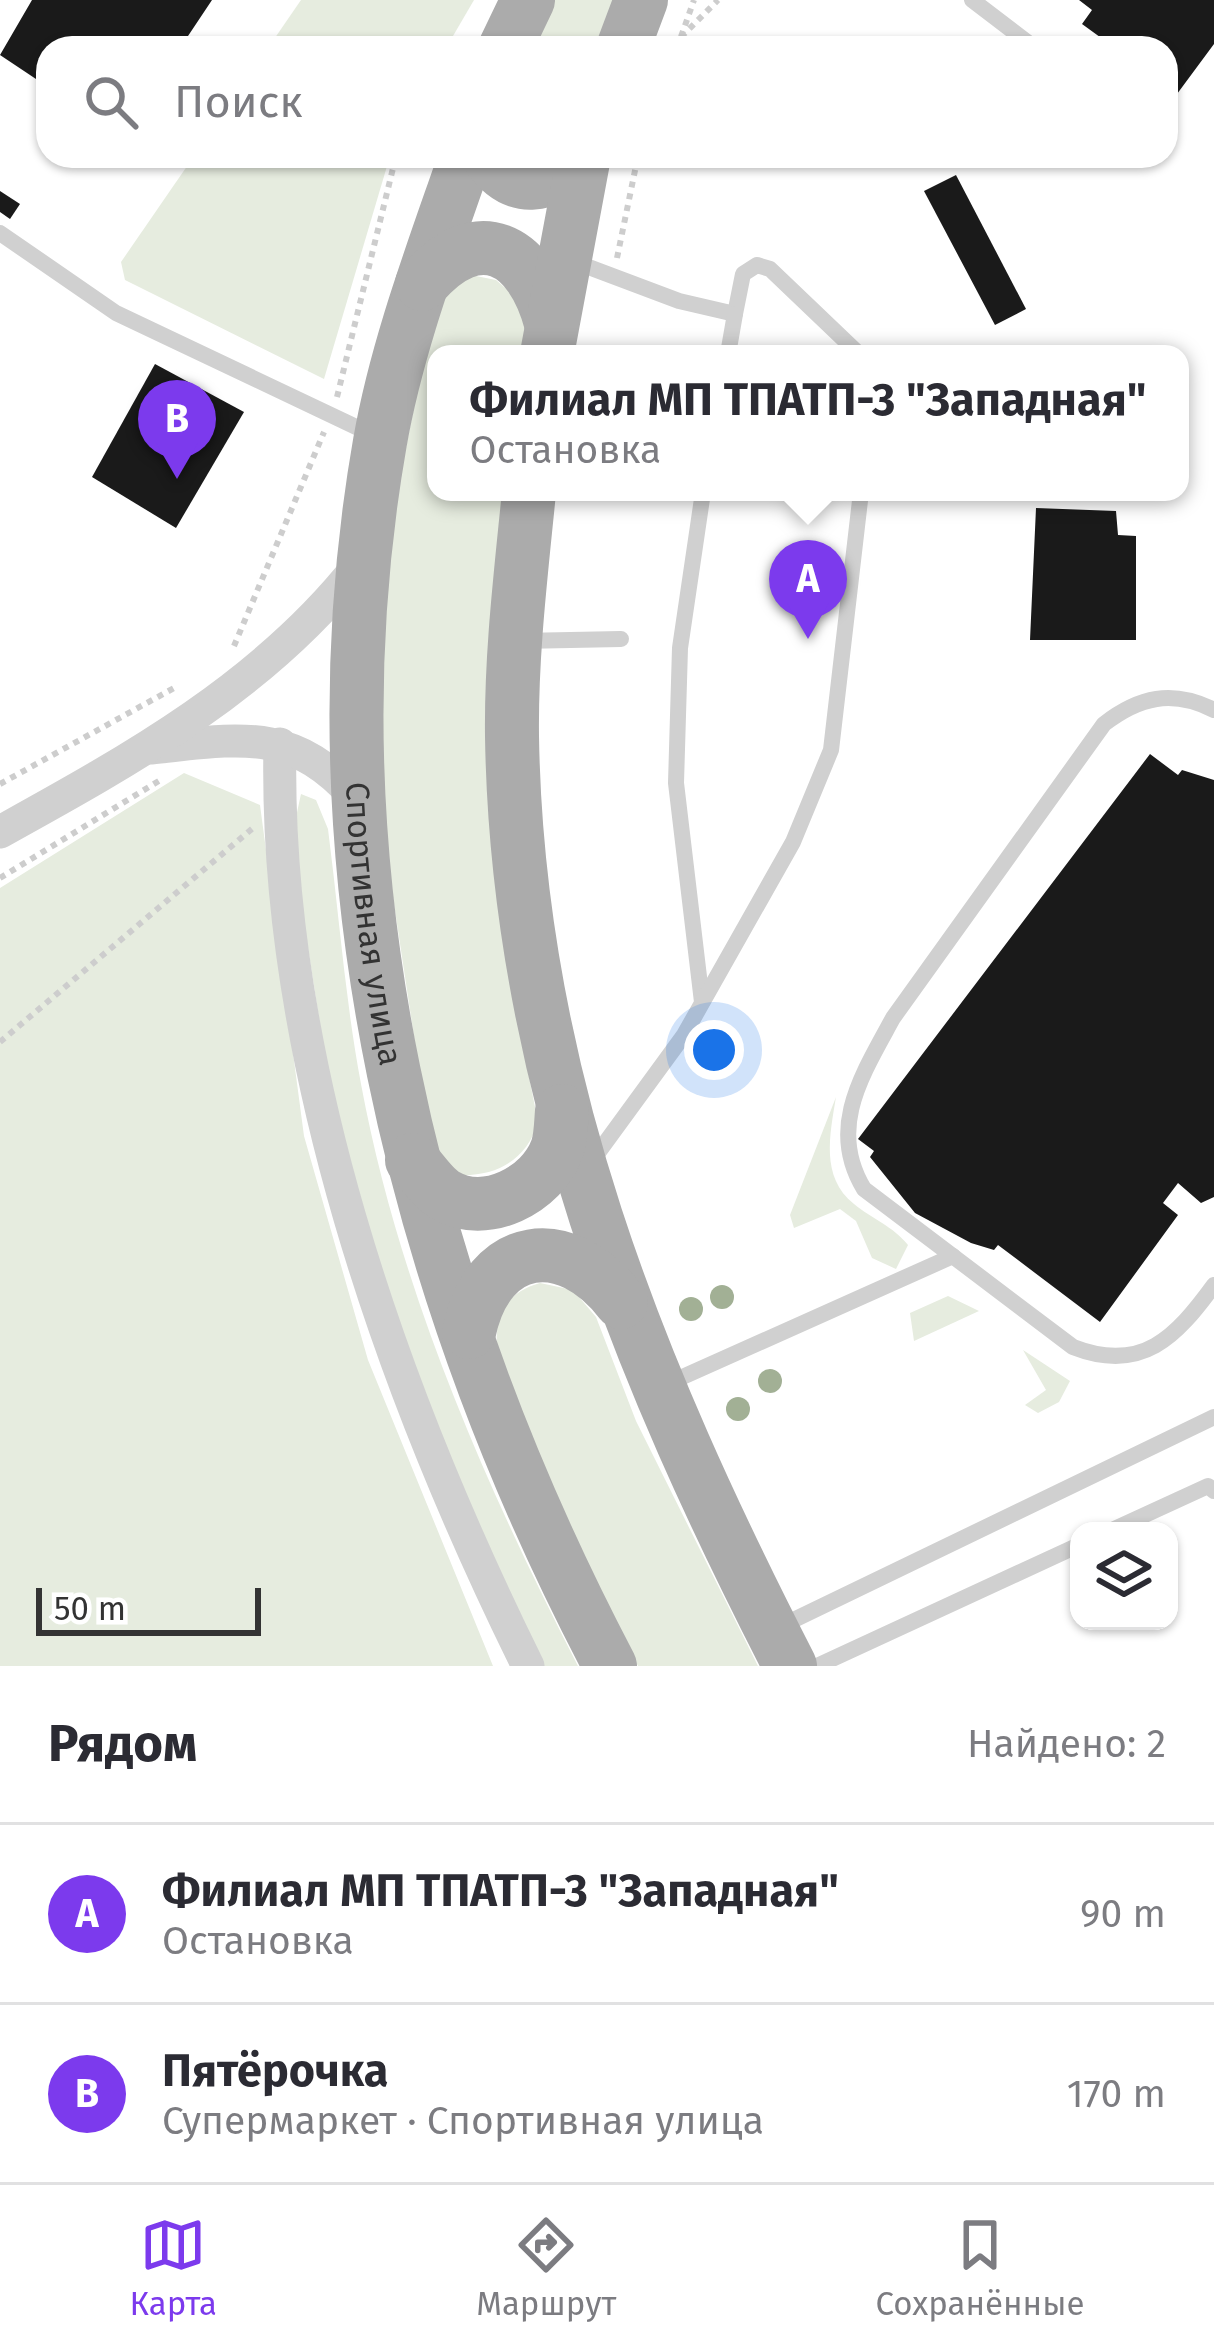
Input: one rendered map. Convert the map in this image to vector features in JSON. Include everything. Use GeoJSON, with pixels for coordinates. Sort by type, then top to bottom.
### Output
{"type":"FeatureCollection","features":[{"type":"Feature","properties":{"kind":"main road"},"geometry":{"type":"LineString","coordinates":[[511,36],[528,0]]}},
{"type":"Feature","properties":{"kind":"main road"},"geometry":{"type":"LineString","coordinates":[[628,36],[641,0]]}},
{"type":"Feature","properties":{"kind":"main road","name":"Спортивная улица"},"geometry":{"type":"LineString","coordinates":[[462,168],[422,284],[381,439],[364,560],[356,798],[375,990],[412,1160],[470,1332],[485,1394],[610,1666]]}},
{"type":"Feature","properties":{"kind":"main road"},"geometry":{"type":"LineString","coordinates":[[500,168],[513,181],[529,185],[547,183],[568,168]]}},
{"type":"Feature","properties":{"kind":"main road"},"geometry":{"type":"LineString","coordinates":[[549,338],[581,168]]}},
{"type":"Feature","properties":{"kind":"main road"},"geometry":{"type":"LineString","coordinates":[[422,284],[454,255],[489,248],[505,251],[525,264],[542,287],[549,338]]}},
{"type":"Feature","properties":{"kind":"main road"},"geometry":{"type":"LineString","coordinates":[[528,501],[514,641],[520,860],[535,988],[562,1111],[622,1304],[657,1389],[781,1648]]}},
{"type":"Feature","properties":{"kind":"main road"},"geometry":{"type":"LineString","coordinates":[[412,1160],[445,1195],[470,1203],[496,1202],[522,1192],[542,1175],[557,1148],[562,1111]]}},
{"type":"Feature","properties":{"kind":"main road"},"geometry":{"type":"LineString","coordinates":[[470,1332],[487,1281],[508,1263],[530,1256],[560,1256],[585,1265],[622,1304]]}},
{"type":"Feature","properties":{"kind":"street"},"geometry":{"type":"LineString","coordinates":[[157,763],[329,603],[364,560]]}},
{"type":"Feature","properties":{"kind":"street"},"geometry":{"type":"LineString","coordinates":[[0,832],[157,763],[242,739],[280,744],[333,771],[356,798]]}},
{"type":"Feature","properties":{"kind":"street"},"geometry":{"type":"LineString","coordinates":[[280,744],[281,856],[323,1132],[403,1385],[528,1666]]}},
{"type":"Feature","properties":{"kind":"lane"},"geometry":{"type":"LineString","coordinates":[[972,0],[1019,36]]}},
{"type":"Feature","properties":{"kind":"lane"},"geometry":{"type":"LineString","coordinates":[[0,233],[116,313],[381,439]]}},
{"type":"Feature","properties":{"kind":"lane"},"geometry":{"type":"LineString","coordinates":[[563,258],[735,314]]}},
{"type":"Feature","properties":{"kind":"lane"},"geometry":{"type":"LineString","coordinates":[[730,345],[743,274],[757,266],[770,269],[850,345]]}},
{"type":"Feature","properties":{"kind":"lane"},"geometry":{"type":"LineString","coordinates":[[702,501],[680,648],[676,783],[703,1003]]}},
{"type":"Feature","properties":{"kind":"lane"},"geometry":{"type":"LineString","coordinates":[[580,1177],[703,1003],[793,842],[831,750],[860,501]]}},
{"type":"Feature","properties":{"kind":"lane"},"geometry":{"type":"LineString","coordinates":[[514,641],[621,639]]}},
{"type":"Feature","properties":{"kind":"lane"},"geometry":{"type":"LineString","coordinates":[[1214,710],[1181,698],[1155,697],[1127,706],[1104,724],[893,1018],[870,1060],[844,1137],[850,1165],[864,1189],[1073,1347],[1098,1357],[1136,1354],[1168,1338],[1214,1285]]}},
{"type":"Feature","properties":{"kind":"lane"},"geometry":{"type":"LineString","coordinates":[[657,1389],[953,1256]]}},
{"type":"Feature","properties":{"kind":"lane"},"geometry":{"type":"LineString","coordinates":[[781,1648],[1214,1417]]}},
{"type":"Feature","properties":{"kind":"lane"},"geometry":{"type":"LineString","coordinates":[[1130,1522],[1208,1486],[1214,1491]]}},
{"type":"Feature","properties":{"kind":"lane"},"geometry":{"type":"LineString","coordinates":[[817,1666],[1070,1549]]}},
{"type":"Feature","properties":{"kind":"path"},"geometry":{"type":"LineString","coordinates":[[682,36],[694,0]]}},
{"type":"Feature","properties":{"kind":"path"},"geometry":{"type":"LineString","coordinates":[[683,36],[718,0]]}},
{"type":"Feature","properties":{"kind":"path"},"geometry":{"type":"LineString","coordinates":[[613,278],[636,168]]}},
{"type":"Feature","properties":{"kind":"path"},"geometry":{"type":"LineString","coordinates":[[223,656],[234,646]]}},
{"type":"Feature","properties":{"kind":"path"},"geometry":{"type":"LineString","coordinates":[[0,784],[179,685]]}},
{"type":"Feature","properties":{"kind":"path"},"geometry":{"type":"LineString","coordinates":[[0,878],[157,763]]}},
{"type":"Feature","properties":{"kind":"path"},"geometry":{"type":"LineString","coordinates":[[0,1042],[278,806]]}},
{"type":"Feature","properties":{"kind":"shaded area"},"geometry":{"type":"Polygon","coordinates":[[[301,0],[474,0],[453,36],[276,36],[301,0]]]}},
{"type":"Feature","properties":{"kind":"shaded area"},"geometry":{"type":"Polygon","coordinates":[[[549,0],[617,0],[604,36],[533,36],[549,0]]]}},
{"type":"Feature","properties":{"kind":"shaded area"},"geometry":{"type":"Polygon","coordinates":[[[186,168],[386,168],[324,379],[125,280],[121,262],[186,168]]]}},
{"type":"Feature","properties":{"kind":"shaded area"},"geometry":{"type":"Polygon","coordinates":[[[471,275],[496,280],[524,304],[526,345],[427,345],[427,501],[507,501],[510,982],[538,1122],[518,1156],[497,1169],[472,1175],[458,1175],[431,1149],[380,811],[380,579],[436,296],[471,275]]]}},
{"type":"Feature","properties":{"kind":"shaded area"},"geometry":{"type":"Polygon","coordinates":[[[184,773],[260,805],[304,1136],[368,1360],[493,1666],[0,1666],[0,888],[184,773]]]}},
{"type":"Feature","properties":{"kind":"shaded area"},"geometry":{"type":"Polygon","coordinates":[[[301,794],[316,800],[328,829],[355,1052],[398,1235],[478,1455],[578,1666],[542,1666],[455,1488],[338,1138],[291,840],[301,794]]]}},
{"type":"Feature","properties":{"kind":"shaded area"},"geometry":{"type":"Polygon","coordinates":[[[836,1097],[830,1154],[836,1181],[854,1204],[908,1245],[896,1269],[872,1258],[856,1221],[840,1209],[794,1228],[790,1215],[836,1097]]]}},
{"type":"Feature","properties":{"kind":"shaded area"},"geometry":{"type":"Polygon","coordinates":[[[540,1283],[573,1290],[596,1317],[636,1421],[758,1666],[638,1666],[595,1582],[498,1361],[502,1312],[516,1295],[540,1283]]]}},
{"type":"Feature","properties":{"kind":"shaded area"},"geometry":{"type":"Polygon","coordinates":[[[948,1296],[979,1311],[914,1341],[910,1313],[948,1296]]]}},
{"type":"Feature","properties":{"kind":"shaded area"},"geometry":{"type":"Polygon","coordinates":[[[1023,1350],[1070,1381],[1059,1402],[1038,1413],[1025,1405],[1046,1390],[1023,1350]]]}},
{"type":"Feature","properties":{"kind":"building"},"geometry":{"type":"Polygon","coordinates":[[[32,0],[212,0],[188,36],[36,36],[36,79],[0,55],[32,0]]]}},
{"type":"Feature","properties":{"kind":"building"},"geometry":{"type":"Polygon","coordinates":[[[1079,0],[1214,0],[1214,44],[1178,93],[1178,36],[1098,36],[1082,24],[1092,10],[1079,0]]]}},
{"type":"Feature","properties":{"kind":"building"},"geometry":{"type":"Polygon","coordinates":[[[956,175],[1026,309],[995,325],[924,191],[956,175]]]}},
{"type":"Feature","properties":{"kind":"building"},"geometry":{"type":"Polygon","coordinates":[[[0,191],[20,204],[10,219],[0,212],[0,191]]]}},
{"type":"Feature","properties":{"kind":"building"},"geometry":{"type":"Polygon","coordinates":[[[155,364],[244,412],[176,528],[92,477],[155,364]]]}},
{"type":"Feature","properties":{"kind":"building"},"geometry":{"type":"Polygon","coordinates":[[[1036,508],[1116,511],[1118,535],[1136,536],[1136,640],[1030,640],[1036,508]]]}},
{"type":"Feature","properties":{"kind":"building"},"geometry":{"type":"Polygon","coordinates":[[[1150,754],[1178,775],[1182,770],[1214,780],[1214,1197],[1201,1203],[1178,1183],[1163,1203],[1178,1215],[1100,1322],[998,1245],[994,1250],[971,1243],[915,1213],[870,1157],[874,1151],[858,1139],[1150,754]]]}},
{"type":"Feature","properties":{"kind":"place","name":"Пятёрочка"},"geometry":{"type":"Point","coordinates":[177,479]}},
{"type":"Feature","properties":{"kind":"place","name":"Филиал МП ТПАТП-3 \"Западная\""},"geometry":{"type":"Point","coordinates":[808,639]}}]}
